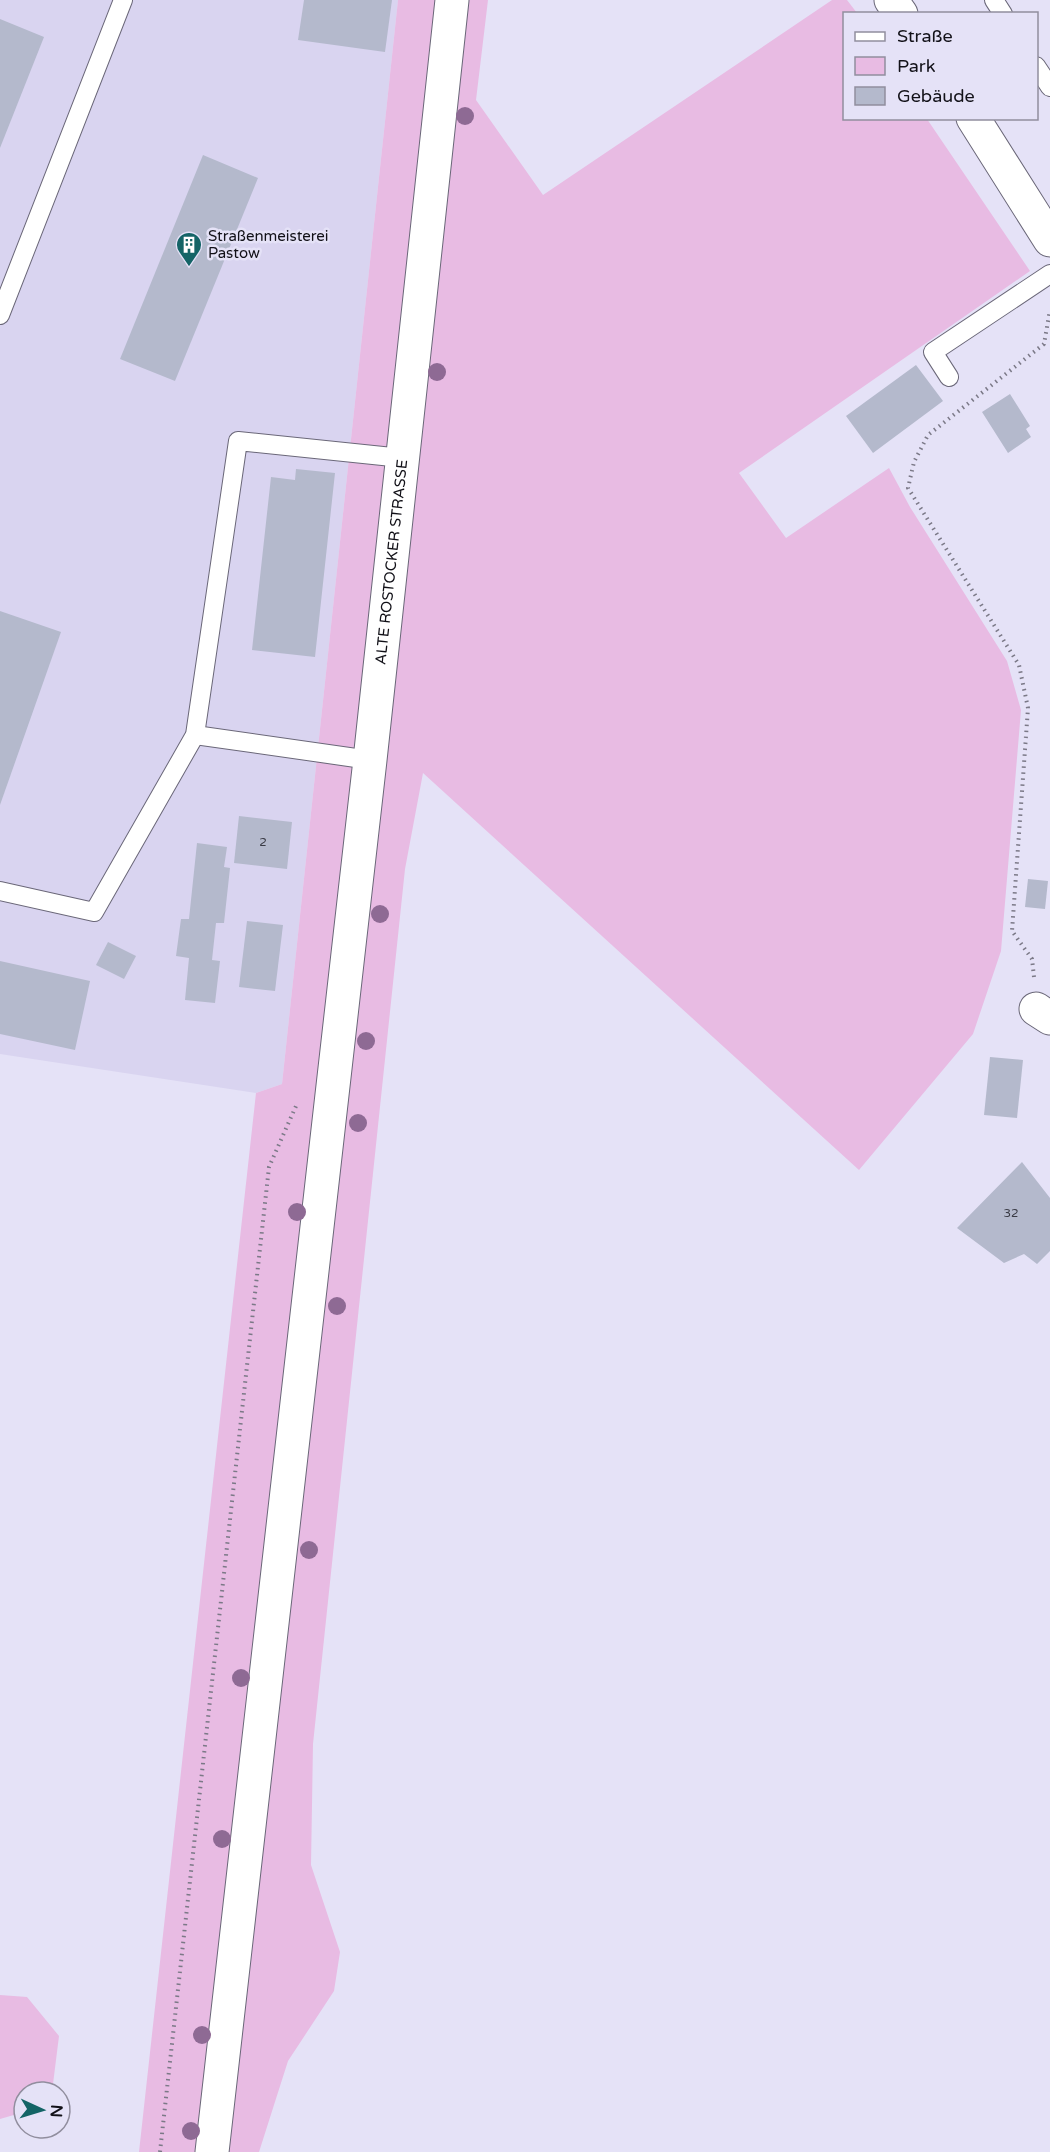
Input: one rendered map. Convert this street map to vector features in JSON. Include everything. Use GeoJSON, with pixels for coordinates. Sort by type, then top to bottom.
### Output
{"type":"FeatureCollection","features":[{"type":"Feature","properties":{"kind":"main road","name":"ALTE ROSTOCKER STRASSE"},"geometry":{"type":"LineString","coordinates":[[212,2152],[370,760],[452,0]]}},
{"type":"Feature","properties":{"kind":"main road"},"geometry":{"type":"LineString","coordinates":[[974,120],[1050,240]]}},
{"type":"Feature","properties":{"kind":"lane"},"geometry":{"type":"LineString","coordinates":[[0,315],[123,0]]}},
{"type":"Feature","properties":{"kind":"lane"},"geometry":{"type":"LineString","coordinates":[[1038,69],[1050,87]]}},
{"type":"Feature","properties":{"kind":"lane"},"geometry":{"type":"LineString","coordinates":[[949,376],[933,352],[1050,274]]}},
{"type":"Feature","properties":{"kind":"lane"},"geometry":{"type":"LineString","coordinates":[[0,891],[94,912],[195,735],[238,441],[402,458]]}},
{"type":"Feature","properties":{"kind":"lane"},"geometry":{"type":"LineString","coordinates":[[195,735],[370,760]]}},
{"type":"Feature","properties":{"kind":"path"},"geometry":{"type":"LineString","coordinates":[[1043,1014],[1032,959],[1012,931],[1028,708],[1019,664],[908,489],[914,462],[928,435],[1044,344],[1050,310]]}},
{"type":"Feature","properties":{"kind":"path"},"geometry":{"type":"LineString","coordinates":[[160,2152],[269,1167],[299,1098]]}},
{"type":"Feature","properties":{"kind":"shaded area"},"geometry":{"type":"Polygon","coordinates":[[[0,0],[398,0],[282,1084],[256,1093],[0,1054],[0,0]]]}},
{"type":"Feature","properties":{"kind":"green space"},"geometry":{"type":"Polygon","coordinates":[[[398,0],[488,0],[476,100],[543,195],[832,0],[847,0],[856,12],[843,12],[843,120],[928,120],[1030,271],[739,473],[786,538],[889,468],[910,507],[1007,661],[1021,710],[1001,951],[973,1034],[859,1170],[423,773],[405,869],[313,1744],[311,1865],[340,1952],[334,1991],[288,2061],[259,2152],[139,2152],[256,1093],[282,1084],[398,0]]]}},
{"type":"Feature","properties":{"kind":"green space"},"geometry":{"type":"Polygon","coordinates":[[[0,1995],[27,1997],[59,2036],[54,2080],[12,2080],[12,2116],[0,2119],[0,1995]]]}},
{"type":"Feature","properties":{"kind":"building"},"geometry":{"type":"Polygon","coordinates":[[[304,0],[392,0],[385,52],[298,40],[304,0]]]}},
{"type":"Feature","properties":{"kind":"building"},"geometry":{"type":"Polygon","coordinates":[[[0,19],[44,37],[0,148],[0,19]]]}},
{"type":"Feature","properties":{"kind":"building","name":"Straßenmeisterei Pastow"},"geometry":{"type":"Polygon","coordinates":[[[203,155],[258,178],[175,381],[120,359],[203,155]]]}},
{"type":"Feature","properties":{"kind":"building"},"geometry":{"type":"Polygon","coordinates":[[[916,365],[943,401],[873,453],[846,416],[916,365]]]}},
{"type":"Feature","properties":{"kind":"building"},"geometry":{"type":"Polygon","coordinates":[[[1010,394],[1030,426],[1026,429],[1031,437],[1008,453],[982,412],[1010,394]]]}},
{"type":"Feature","properties":{"kind":"building"},"geometry":{"type":"Polygon","coordinates":[[[296,469],[335,473],[315,657],[252,650],[271,477],[295,480],[296,469]]]}},
{"type":"Feature","properties":{"kind":"building"},"geometry":{"type":"Polygon","coordinates":[[[0,611],[61,632],[0,805],[0,611]]]}},
{"type":"Feature","properties":{"kind":"building"},"geometry":{"type":"Polygon","coordinates":[[[239,816],[292,822],[287,869],[234,863],[239,816]]]}},
{"type":"Feature","properties":{"kind":"building"},"geometry":{"type":"Polygon","coordinates":[[[197,843],[227,847],[224,867],[230,868],[224,923],[216,923],[212,960],[220,961],[215,1003],[185,1000],[189,958],[176,956],[181,919],[189,919],[197,843]]]}},
{"type":"Feature","properties":{"kind":"building"},"geometry":{"type":"Polygon","coordinates":[[[1028,879],[1048,881],[1045,909],[1025,907],[1028,879]]]}},
{"type":"Feature","properties":{"kind":"building"},"geometry":{"type":"Polygon","coordinates":[[[247,921],[283,925],[275,991],[239,987],[247,921]]]}},
{"type":"Feature","properties":{"kind":"building"},"geometry":{"type":"Polygon","coordinates":[[[108,942],[136,956],[124,979],[96,965],[108,942]]]}},
{"type":"Feature","properties":{"kind":"building"},"geometry":{"type":"Polygon","coordinates":[[[0,961],[90,981],[75,1050],[0,1034],[0,961]]]}},
{"type":"Feature","properties":{"kind":"building"},"geometry":{"type":"Polygon","coordinates":[[[990,1057],[1023,1060],[1017,1118],[984,1115],[990,1057]]]}},
{"type":"Feature","properties":{"kind":"building"},"geometry":{"type":"Polygon","coordinates":[[[1022,1162],[1050,1198],[1050,1251],[1037,1264],[1024,1254],[1004,1263],[957,1228],[1022,1162]]]}},
{"type":"Feature","properties":{"kind":"place","name":"Straßenmeisterei Pastow"},"geometry":{"type":"Point","coordinates":[189,268]}}]}
